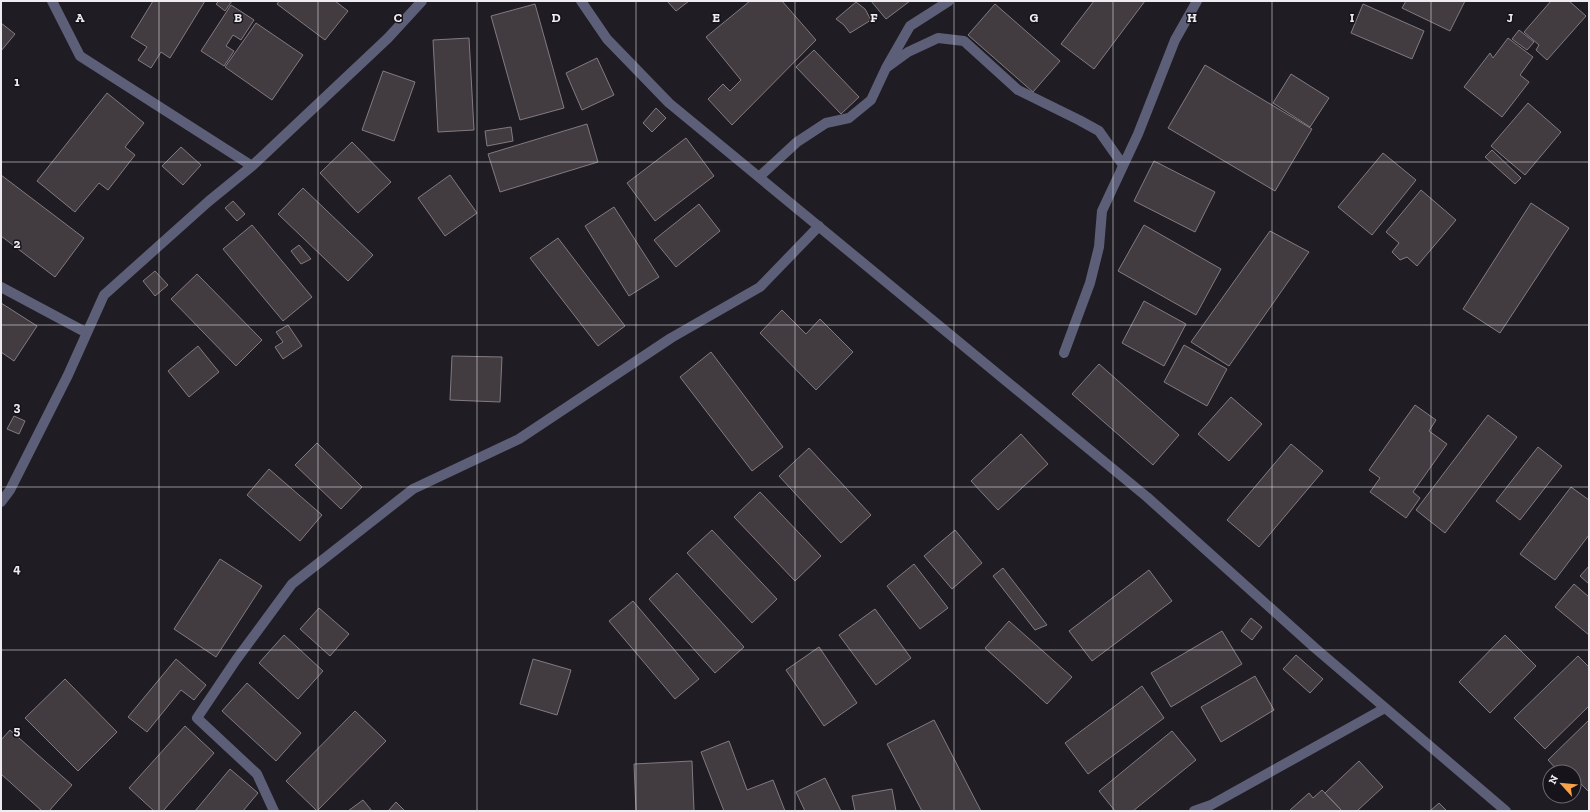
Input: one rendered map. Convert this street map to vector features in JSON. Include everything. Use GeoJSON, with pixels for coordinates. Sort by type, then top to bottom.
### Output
{"type":"FeatureCollection","features":[{"type":"Feature","properties":{"kind":"street"},"geometry":{"type":"LineString","coordinates":[[52,1],[80,56],[252,166]]}},
{"type":"Feature","properties":{"kind":"street"},"geometry":{"type":"LineString","coordinates":[[1,502],[17,477],[68,375],[104,295],[209,201],[252,166],[388,38],[422,1]]}},
{"type":"Feature","properties":{"kind":"street"},"geometry":{"type":"LineString","coordinates":[[581,1],[607,39],[669,103],[1147,497],[1315,648],[1506,811]]}},
{"type":"Feature","properties":{"kind":"street"},"geometry":{"type":"LineString","coordinates":[[759,177],[797,142],[826,123],[849,118],[871,100],[886,68],[910,26],[949,1]]}},
{"type":"Feature","properties":{"kind":"street"},"geometry":{"type":"LineString","coordinates":[[1064,353],[1090,283],[1099,247],[1102,211],[1138,134],[1175,40],[1197,1]]}},
{"type":"Feature","properties":{"kind":"street"},"geometry":{"type":"LineString","coordinates":[[886,68],[908,52],[938,38],[964,41],[1018,90],[1099,131],[1123,165]]}},
{"type":"Feature","properties":{"kind":"street"},"geometry":{"type":"LineString","coordinates":[[274,811],[257,774],[197,718],[236,660],[292,584],[413,489],[519,439],[671,338],[760,287],[819,226]]}},
{"type":"Feature","properties":{"kind":"street"},"geometry":{"type":"LineString","coordinates":[[1,287],[87,333]]}},
{"type":"Feature","properties":{"kind":"street"},"geometry":{"type":"LineString","coordinates":[[1194,811],[1211,805],[1385,708]]}},
{"type":"Feature","properties":{"kind":"building"},"geometry":{"type":"Polygon","coordinates":[[[153,1],[205,1],[170,58],[161,52],[151,68],[138,60],[147,47],[131,37],[153,1]]]}},
{"type":"Feature","properties":{"kind":"building"},"geometry":{"type":"Polygon","coordinates":[[[219,1],[232,1],[225,11],[216,4],[219,1]]]}},
{"type":"Feature","properties":{"kind":"building"},"geometry":{"type":"Polygon","coordinates":[[[279,1],[335,1],[348,11],[325,40],[277,4],[279,1]]]}},
{"type":"Feature","properties":{"kind":"building"},"geometry":{"type":"Polygon","coordinates":[[[667,1],[689,1],[676,11],[667,1]]]}},
{"type":"Feature","properties":{"kind":"building"},"geometry":{"type":"Polygon","coordinates":[[[750,1],[782,1],[816,40],[732,125],[708,99],[723,84],[730,91],[741,80],[706,37],[750,1]]]}},
{"type":"Feature","properties":{"kind":"building"},"geometry":{"type":"Polygon","coordinates":[[[871,1],[910,1],[886,19],[871,1]]]}},
{"type":"Feature","properties":{"kind":"building"},"geometry":{"type":"Polygon","coordinates":[[[1094,1],[1145,1],[1094,69],[1061,44],[1094,1]]]}},
{"type":"Feature","properties":{"kind":"building"},"geometry":{"type":"Polygon","coordinates":[[[1406,1],[1465,1],[1450,31],[1402,8],[1406,1]]]}},
{"type":"Feature","properties":{"kind":"building"},"geometry":{"type":"Polygon","coordinates":[[[1551,1],[1569,1],[1586,16],[1547,60],[1536,50],[1539,45],[1524,32],[1551,1]]]}},
{"type":"Feature","properties":{"kind":"building"},"geometry":{"type":"Polygon","coordinates":[[[856,2],[865,9],[871,20],[850,33],[844,25],[836,19],[856,2]]]}},
{"type":"Feature","properties":{"kind":"building"},"geometry":{"type":"Polygon","coordinates":[[[535,4],[564,108],[520,120],[491,16],[535,4]]]}},
{"type":"Feature","properties":{"kind":"building"},"geometry":{"type":"Polygon","coordinates":[[[995,4],[1060,61],[1033,92],[968,35],[995,4]]]}},
{"type":"Feature","properties":{"kind":"building"},"geometry":{"type":"Polygon","coordinates":[[[1363,4],[1424,31],[1412,59],[1351,33],[1363,4]]]}},
{"type":"Feature","properties":{"kind":"building"},"geometry":{"type":"Polygon","coordinates":[[[231,5],[254,20],[241,40],[233,35],[226,46],[234,51],[224,66],[201,51],[231,5]]]}},
{"type":"Feature","properties":{"kind":"building"},"geometry":{"type":"Polygon","coordinates":[[[1,23],[15,34],[1,51],[1,23]]]}},
{"type":"Feature","properties":{"kind":"building"},"geometry":{"type":"Polygon","coordinates":[[[256,23],[303,55],[272,100],[225,67],[256,23]]]}},
{"type":"Feature","properties":{"kind":"building"},"geometry":{"type":"Polygon","coordinates":[[[1519,30],[1534,42],[1527,50],[1512,39],[1519,30]]]}},
{"type":"Feature","properties":{"kind":"building"},"geometry":{"type":"Polygon","coordinates":[[[469,38],[474,130],[438,132],[433,40],[469,38]]]}},
{"type":"Feature","properties":{"kind":"building"},"geometry":{"type":"Polygon","coordinates":[[[1508,38],[1533,57],[1520,75],[1529,82],[1502,117],[1464,87],[1490,53],[1493,58],[1508,38]]]}},
{"type":"Feature","properties":{"kind":"building"},"geometry":{"type":"Polygon","coordinates":[[[814,50],[859,97],[841,114],[796,67],[814,50]]]}},
{"type":"Feature","properties":{"kind":"building"},"geometry":{"type":"Polygon","coordinates":[[[597,58],[614,95],[582,110],[566,73],[597,58]]]}},
{"type":"Feature","properties":{"kind":"building"},"geometry":{"type":"Polygon","coordinates":[[[1205,65],[1312,129],[1275,191],[1168,128],[1205,65]]]}},
{"type":"Feature","properties":{"kind":"building"},"geometry":{"type":"Polygon","coordinates":[[[383,71],[415,82],[394,141],[362,130],[383,71]]]}},
{"type":"Feature","properties":{"kind":"building"},"geometry":{"type":"Polygon","coordinates":[[[1291,74],[1329,98],[1310,127],[1273,103],[1291,74]]]}},
{"type":"Feature","properties":{"kind":"building"},"geometry":{"type":"Polygon","coordinates":[[[107,93],[144,123],[125,147],[135,155],[108,190],[99,183],[75,212],[37,181],[107,93]]]}},
{"type":"Feature","properties":{"kind":"building"},"geometry":{"type":"Polygon","coordinates":[[[1528,103],[1561,132],[1525,175],[1491,146],[1528,103]]]}},
{"type":"Feature","properties":{"kind":"building"},"geometry":{"type":"Polygon","coordinates":[[[656,108],[666,118],[652,132],[643,123],[656,108]]]}},
{"type":"Feature","properties":{"kind":"building"},"geometry":{"type":"Polygon","coordinates":[[[587,124],[598,162],[500,192],[488,154],[587,124]]]}},
{"type":"Feature","properties":{"kind":"building"},"geometry":{"type":"Polygon","coordinates":[[[511,127],[513,141],[487,146],[485,131],[511,127]]]}},
{"type":"Feature","properties":{"kind":"building"},"geometry":{"type":"Polygon","coordinates":[[[686,138],[714,176],[655,221],[627,183],[686,138]]]}},
{"type":"Feature","properties":{"kind":"building"},"geometry":{"type":"Polygon","coordinates":[[[352,142],[391,182],[358,213],[320,173],[352,142]]]}},
{"type":"Feature","properties":{"kind":"building"},"geometry":{"type":"Polygon","coordinates":[[[181,147],[201,165],[183,185],[162,166],[181,147]]]}},
{"type":"Feature","properties":{"kind":"building"},"geometry":{"type":"Polygon","coordinates":[[[1492,150],[1521,178],[1515,184],[1485,157],[1492,150]]]}},
{"type":"Feature","properties":{"kind":"building"},"geometry":{"type":"Polygon","coordinates":[[[1383,153],[1416,180],[1372,235],[1338,207],[1383,153]]]}},
{"type":"Feature","properties":{"kind":"building"},"geometry":{"type":"Polygon","coordinates":[[[1154,161],[1215,192],[1195,232],[1134,201],[1154,161]]]}},
{"type":"Feature","properties":{"kind":"building"},"geometry":{"type":"Polygon","coordinates":[[[1,175],[84,238],[55,277],[1,236],[1,175]]]}},
{"type":"Feature","properties":{"kind":"building"},"geometry":{"type":"Polygon","coordinates":[[[450,175],[477,213],[445,236],[418,198],[450,175]]]}},
{"type":"Feature","properties":{"kind":"building"},"geometry":{"type":"Polygon","coordinates":[[[303,188],[373,255],[348,281],[278,214],[303,188]]]}},
{"type":"Feature","properties":{"kind":"building"},"geometry":{"type":"Polygon","coordinates":[[[1421,190],[1456,220],[1417,266],[1407,257],[1400,260],[1392,252],[1399,243],[1386,232],[1421,190]]]}},
{"type":"Feature","properties":{"kind":"building"},"geometry":{"type":"Polygon","coordinates":[[[233,201],[245,214],[237,221],[225,208],[233,201]]]}},
{"type":"Feature","properties":{"kind":"building"},"geometry":{"type":"Polygon","coordinates":[[[1531,203],[1569,228],[1500,333],[1463,309],[1531,203]]]}},
{"type":"Feature","properties":{"kind":"building"},"geometry":{"type":"Polygon","coordinates":[[[699,204],[720,231],[676,267],[654,240],[699,204]]]}},
{"type":"Feature","properties":{"kind":"building"},"geometry":{"type":"Polygon","coordinates":[[[614,207],[659,277],[629,296],[585,226],[614,207]]]}},
{"type":"Feature","properties":{"kind":"building"},"geometry":{"type":"Polygon","coordinates":[[[252,225],[312,297],[283,321],[223,249],[252,225]]]}},
{"type":"Feature","properties":{"kind":"building"},"geometry":{"type":"Polygon","coordinates":[[[1144,225],[1221,269],[1196,315],[1118,271],[1144,225]]]}},
{"type":"Feature","properties":{"kind":"building"},"geometry":{"type":"Polygon","coordinates":[[[1270,231],[1309,252],[1229,366],[1191,342],[1270,231]]]}},
{"type":"Feature","properties":{"kind":"building"},"geometry":{"type":"Polygon","coordinates":[[[558,238],[625,326],[598,346],[530,258],[558,238]]]}},
{"type":"Feature","properties":{"kind":"building"},"geometry":{"type":"Polygon","coordinates":[[[299,245],[311,259],[301,264],[291,251],[299,245]]]}},
{"type":"Feature","properties":{"kind":"building"},"geometry":{"type":"Polygon","coordinates":[[[155,271],[168,285],[155,296],[143,281],[155,271]]]}},
{"type":"Feature","properties":{"kind":"building"},"geometry":{"type":"Polygon","coordinates":[[[197,274],[262,340],[236,366],[171,299],[197,274]]]}},
{"type":"Feature","properties":{"kind":"building"},"geometry":{"type":"Polygon","coordinates":[[[1144,301],[1186,324],[1164,366],[1122,343],[1144,301]]]}},
{"type":"Feature","properties":{"kind":"building"},"geometry":{"type":"Polygon","coordinates":[[[1,303],[37,326],[14,361],[1,352],[1,303]]]}},
{"type":"Feature","properties":{"kind":"building"},"geometry":{"type":"Polygon","coordinates":[[[782,310],[806,334],[820,319],[853,352],[816,390],[760,333],[782,310]]]}},
{"type":"Feature","properties":{"kind":"building"},"geometry":{"type":"Polygon","coordinates":[[[288,325],[302,346],[283,359],[275,347],[283,342],[276,332],[288,325]]]}},
{"type":"Feature","properties":{"kind":"building"},"geometry":{"type":"Polygon","coordinates":[[[1184,345],[1227,369],[1207,406],[1164,382],[1184,345]]]}},
{"type":"Feature","properties":{"kind":"building"},"geometry":{"type":"Polygon","coordinates":[[[198,346],[219,372],[189,397],[168,371],[198,346]]]}},
{"type":"Feature","properties":{"kind":"building"},"geometry":{"type":"Polygon","coordinates":[[[711,352],[783,447],[752,471],[680,377],[711,352]]]}},
{"type":"Feature","properties":{"kind":"building"},"geometry":{"type":"Polygon","coordinates":[[[452,356],[502,357],[500,402],[450,400],[452,356]]]}},
{"type":"Feature","properties":{"kind":"building"},"geometry":{"type":"Polygon","coordinates":[[[1099,364],[1179,435],[1153,465],[1072,394],[1099,364]]]}},
{"type":"Feature","properties":{"kind":"building"},"geometry":{"type":"Polygon","coordinates":[[[1231,397],[1262,424],[1229,461],[1198,434],[1231,397]]]}},
{"type":"Feature","properties":{"kind":"building"},"geometry":{"type":"Polygon","coordinates":[[[1415,405],[1436,420],[1429,431],[1447,444],[1413,492],[1420,498],[1406,518],[1370,492],[1380,478],[1369,470],[1415,405]]]}},
{"type":"Feature","properties":{"kind":"building"},"geometry":{"type":"Polygon","coordinates":[[[1488,415],[1517,437],[1445,533],[1416,510],[1488,415]]]}},
{"type":"Feature","properties":{"kind":"building"},"geometry":{"type":"Polygon","coordinates":[[[14,416],[25,421],[19,434],[7,429],[14,416]]]}},
{"type":"Feature","properties":{"kind":"building"},"geometry":{"type":"Polygon","coordinates":[[[1021,434],[1048,464],[998,510],[971,481],[1021,434]]]}},
{"type":"Feature","properties":{"kind":"building"},"geometry":{"type":"Polygon","coordinates":[[[317,443],[362,487],[341,509],[295,465],[317,443]]]}},
{"type":"Feature","properties":{"kind":"building"},"geometry":{"type":"Polygon","coordinates":[[[1291,444],[1323,471],[1259,547],[1227,520],[1291,444]]]}},
{"type":"Feature","properties":{"kind":"building"},"geometry":{"type":"Polygon","coordinates":[[[1538,447],[1562,466],[1520,520],[1496,501],[1538,447]]]}},
{"type":"Feature","properties":{"kind":"building"},"geometry":{"type":"Polygon","coordinates":[[[809,448],[871,515],[841,543],[779,476],[809,448]]]}},
{"type":"Feature","properties":{"kind":"building"},"geometry":{"type":"Polygon","coordinates":[[[269,469],[322,515],[300,541],[247,495],[269,469]]]}},
{"type":"Feature","properties":{"kind":"building"},"geometry":{"type":"Polygon","coordinates":[[[1571,487],[1589,500],[1589,535],[1555,580],[1520,554],[1571,487]]]}},
{"type":"Feature","properties":{"kind":"building"},"geometry":{"type":"Polygon","coordinates":[[[760,492],[821,556],[795,581],[734,517],[760,492]]]}},
{"type":"Feature","properties":{"kind":"building"},"geometry":{"type":"Polygon","coordinates":[[[712,530],[777,599],[752,623],[687,553],[712,530]]]}},
{"type":"Feature","properties":{"kind":"building"},"geometry":{"type":"Polygon","coordinates":[[[955,530],[982,563],[952,589],[924,556],[955,530]]]}},
{"type":"Feature","properties":{"kind":"building"},"geometry":{"type":"Polygon","coordinates":[[[220,559],[262,586],[216,657],[174,629],[220,559]]]}},
{"type":"Feature","properties":{"kind":"building"},"geometry":{"type":"Polygon","coordinates":[[[914,564],[948,608],[920,629],[887,586],[914,564]]]}},
{"type":"Feature","properties":{"kind":"building"},"geometry":{"type":"Polygon","coordinates":[[[1589,566],[1589,584],[1580,576],[1589,566]]]}},
{"type":"Feature","properties":{"kind":"building"},"geometry":{"type":"Polygon","coordinates":[[[1003,568],[1047,625],[1035,630],[993,576],[1003,568]]]}},
{"type":"Feature","properties":{"kind":"building"},"geometry":{"type":"Polygon","coordinates":[[[1149,570],[1172,601],[1092,661],[1069,631],[1149,570]]]}},
{"type":"Feature","properties":{"kind":"building"},"geometry":{"type":"Polygon","coordinates":[[[677,573],[744,647],[715,673],[649,599],[677,573]]]}},
{"type":"Feature","properties":{"kind":"building"},"geometry":{"type":"Polygon","coordinates":[[[1574,584],[1589,597],[1589,635],[1555,607],[1574,584]]]}},
{"type":"Feature","properties":{"kind":"building"},"geometry":{"type":"Polygon","coordinates":[[[633,601],[699,679],[675,699],[609,621],[633,601]]]}},
{"type":"Feature","properties":{"kind":"building"},"geometry":{"type":"Polygon","coordinates":[[[319,608],[349,634],[330,656],[300,629],[319,608]]]}},
{"type":"Feature","properties":{"kind":"building"},"geometry":{"type":"Polygon","coordinates":[[[875,609],[911,658],[876,685],[839,635],[875,609]]]}},
{"type":"Feature","properties":{"kind":"building"},"geometry":{"type":"Polygon","coordinates":[[[1251,618],[1262,627],[1252,640],[1241,631],[1251,618]]]}},
{"type":"Feature","properties":{"kind":"building"},"geometry":{"type":"Polygon","coordinates":[[[1009,621],[1072,677],[1047,704],[985,648],[1009,621]]]}},
{"type":"Feature","properties":{"kind":"building"},"geometry":{"type":"Polygon","coordinates":[[[1222,631],[1242,664],[1171,707],[1151,673],[1222,631]]]}},
{"type":"Feature","properties":{"kind":"building"},"geometry":{"type":"Polygon","coordinates":[[[284,635],[323,671],[298,699],[259,663],[284,635]]]}},
{"type":"Feature","properties":{"kind":"building"},"geometry":{"type":"Polygon","coordinates":[[[1505,635],[1536,666],[1490,713],[1459,682],[1505,635]]]}},
{"type":"Feature","properties":{"kind":"building"},"geometry":{"type":"Polygon","coordinates":[[[819,647],[857,703],[824,726],[786,670],[819,647]]]}},
{"type":"Feature","properties":{"kind":"building"},"geometry":{"type":"Polygon","coordinates":[[[1296,655],[1323,679],[1310,693],[1283,669],[1296,655]]]}},
{"type":"Feature","properties":{"kind":"building"},"geometry":{"type":"Polygon","coordinates":[[[1578,656],[1589,667],[1589,706],[1545,749],[1514,718],[1578,656]]]}},
{"type":"Feature","properties":{"kind":"building"},"geometry":{"type":"Polygon","coordinates":[[[176,659],[206,685],[194,700],[181,690],[147,732],[128,717],[176,659]]]}},
{"type":"Feature","properties":{"kind":"building"},"geometry":{"type":"Polygon","coordinates":[[[533,659],[571,670],[557,715],[520,704],[533,659]]]}},
{"type":"Feature","properties":{"kind":"building"},"geometry":{"type":"Polygon","coordinates":[[[1255,676],[1274,710],[1221,742],[1201,707],[1255,676]]]}},
{"type":"Feature","properties":{"kind":"building"},"geometry":{"type":"Polygon","coordinates":[[[65,679],[117,732],[78,771],[25,718],[65,679]]]}},
{"type":"Feature","properties":{"kind":"building"},"geometry":{"type":"Polygon","coordinates":[[[247,683],[301,733],[276,761],[222,711],[247,683]]]}},
{"type":"Feature","properties":{"kind":"building"},"geometry":{"type":"Polygon","coordinates":[[[1142,686],[1164,718],[1088,774],[1065,743],[1142,686]]]}},
{"type":"Feature","properties":{"kind":"building"},"geometry":{"type":"Polygon","coordinates":[[[355,711],[386,741],[317,811],[286,781],[355,711]]]}},
{"type":"Feature","properties":{"kind":"building"},"geometry":{"type":"Polygon","coordinates":[[[934,720],[981,811],[922,811],[887,744],[934,720]]]}},
{"type":"Feature","properties":{"kind":"building"},"geometry":{"type":"Polygon","coordinates":[[[1589,720],[1589,792],[1582,785],[1582,764],[1552,764],[1548,760],[1589,720]]]}},
{"type":"Feature","properties":{"kind":"building"},"geometry":{"type":"Polygon","coordinates":[[[185,726],[214,753],[163,811],[154,811],[129,788],[185,726]]]}},
{"type":"Feature","properties":{"kind":"building"},"geometry":{"type":"Polygon","coordinates":[[[10,730],[72,785],[49,811],[42,811],[1,774],[1,740],[10,730]]]}},
{"type":"Feature","properties":{"kind":"building"},"geometry":{"type":"Polygon","coordinates":[[[1172,731],[1196,760],[1133,811],[1115,811],[1099,791],[1172,731]]]}},
{"type":"Feature","properties":{"kind":"building"},"geometry":{"type":"Polygon","coordinates":[[[729,741],[747,790],[773,780],[785,811],[724,811],[701,752],[729,741]]]}},
{"type":"Feature","properties":{"kind":"building"},"geometry":{"type":"Polygon","coordinates":[[[692,761],[694,811],[636,811],[634,764],[692,761]]]}},
{"type":"Feature","properties":{"kind":"building"},"geometry":{"type":"Polygon","coordinates":[[[1359,761],[1383,787],[1357,811],[1342,811],[1325,793],[1359,761]]]}},
{"type":"Feature","properties":{"kind":"building"},"geometry":{"type":"Polygon","coordinates":[[[230,769],[258,793],[243,811],[195,811],[230,769]]]}},
{"type":"Feature","properties":{"kind":"building"},"geometry":{"type":"Polygon","coordinates":[[[825,778],[841,811],[805,811],[796,792],[825,778]]]}},
{"type":"Feature","properties":{"kind":"building"},"geometry":{"type":"Polygon","coordinates":[[[892,789],[896,811],[855,811],[852,796],[892,789]]]}},
{"type":"Feature","properties":{"kind":"building"},"geometry":{"type":"Polygon","coordinates":[[[1322,790],[1342,811],[1289,811],[1309,793],[1313,798],[1322,790]]]}},
{"type":"Feature","properties":{"kind":"building"},"geometry":{"type":"Polygon","coordinates":[[[363,800],[372,811],[348,811],[363,800]]]}},
{"type":"Feature","properties":{"kind":"building"},"geometry":{"type":"Polygon","coordinates":[[[396,802],[405,811],[388,811],[396,802]]]}},
{"type":"Feature","properties":{"kind":"building"},"geometry":{"type":"Polygon","coordinates":[[[1439,803],[1447,811],[1430,811],[1439,803]]]}}]}
